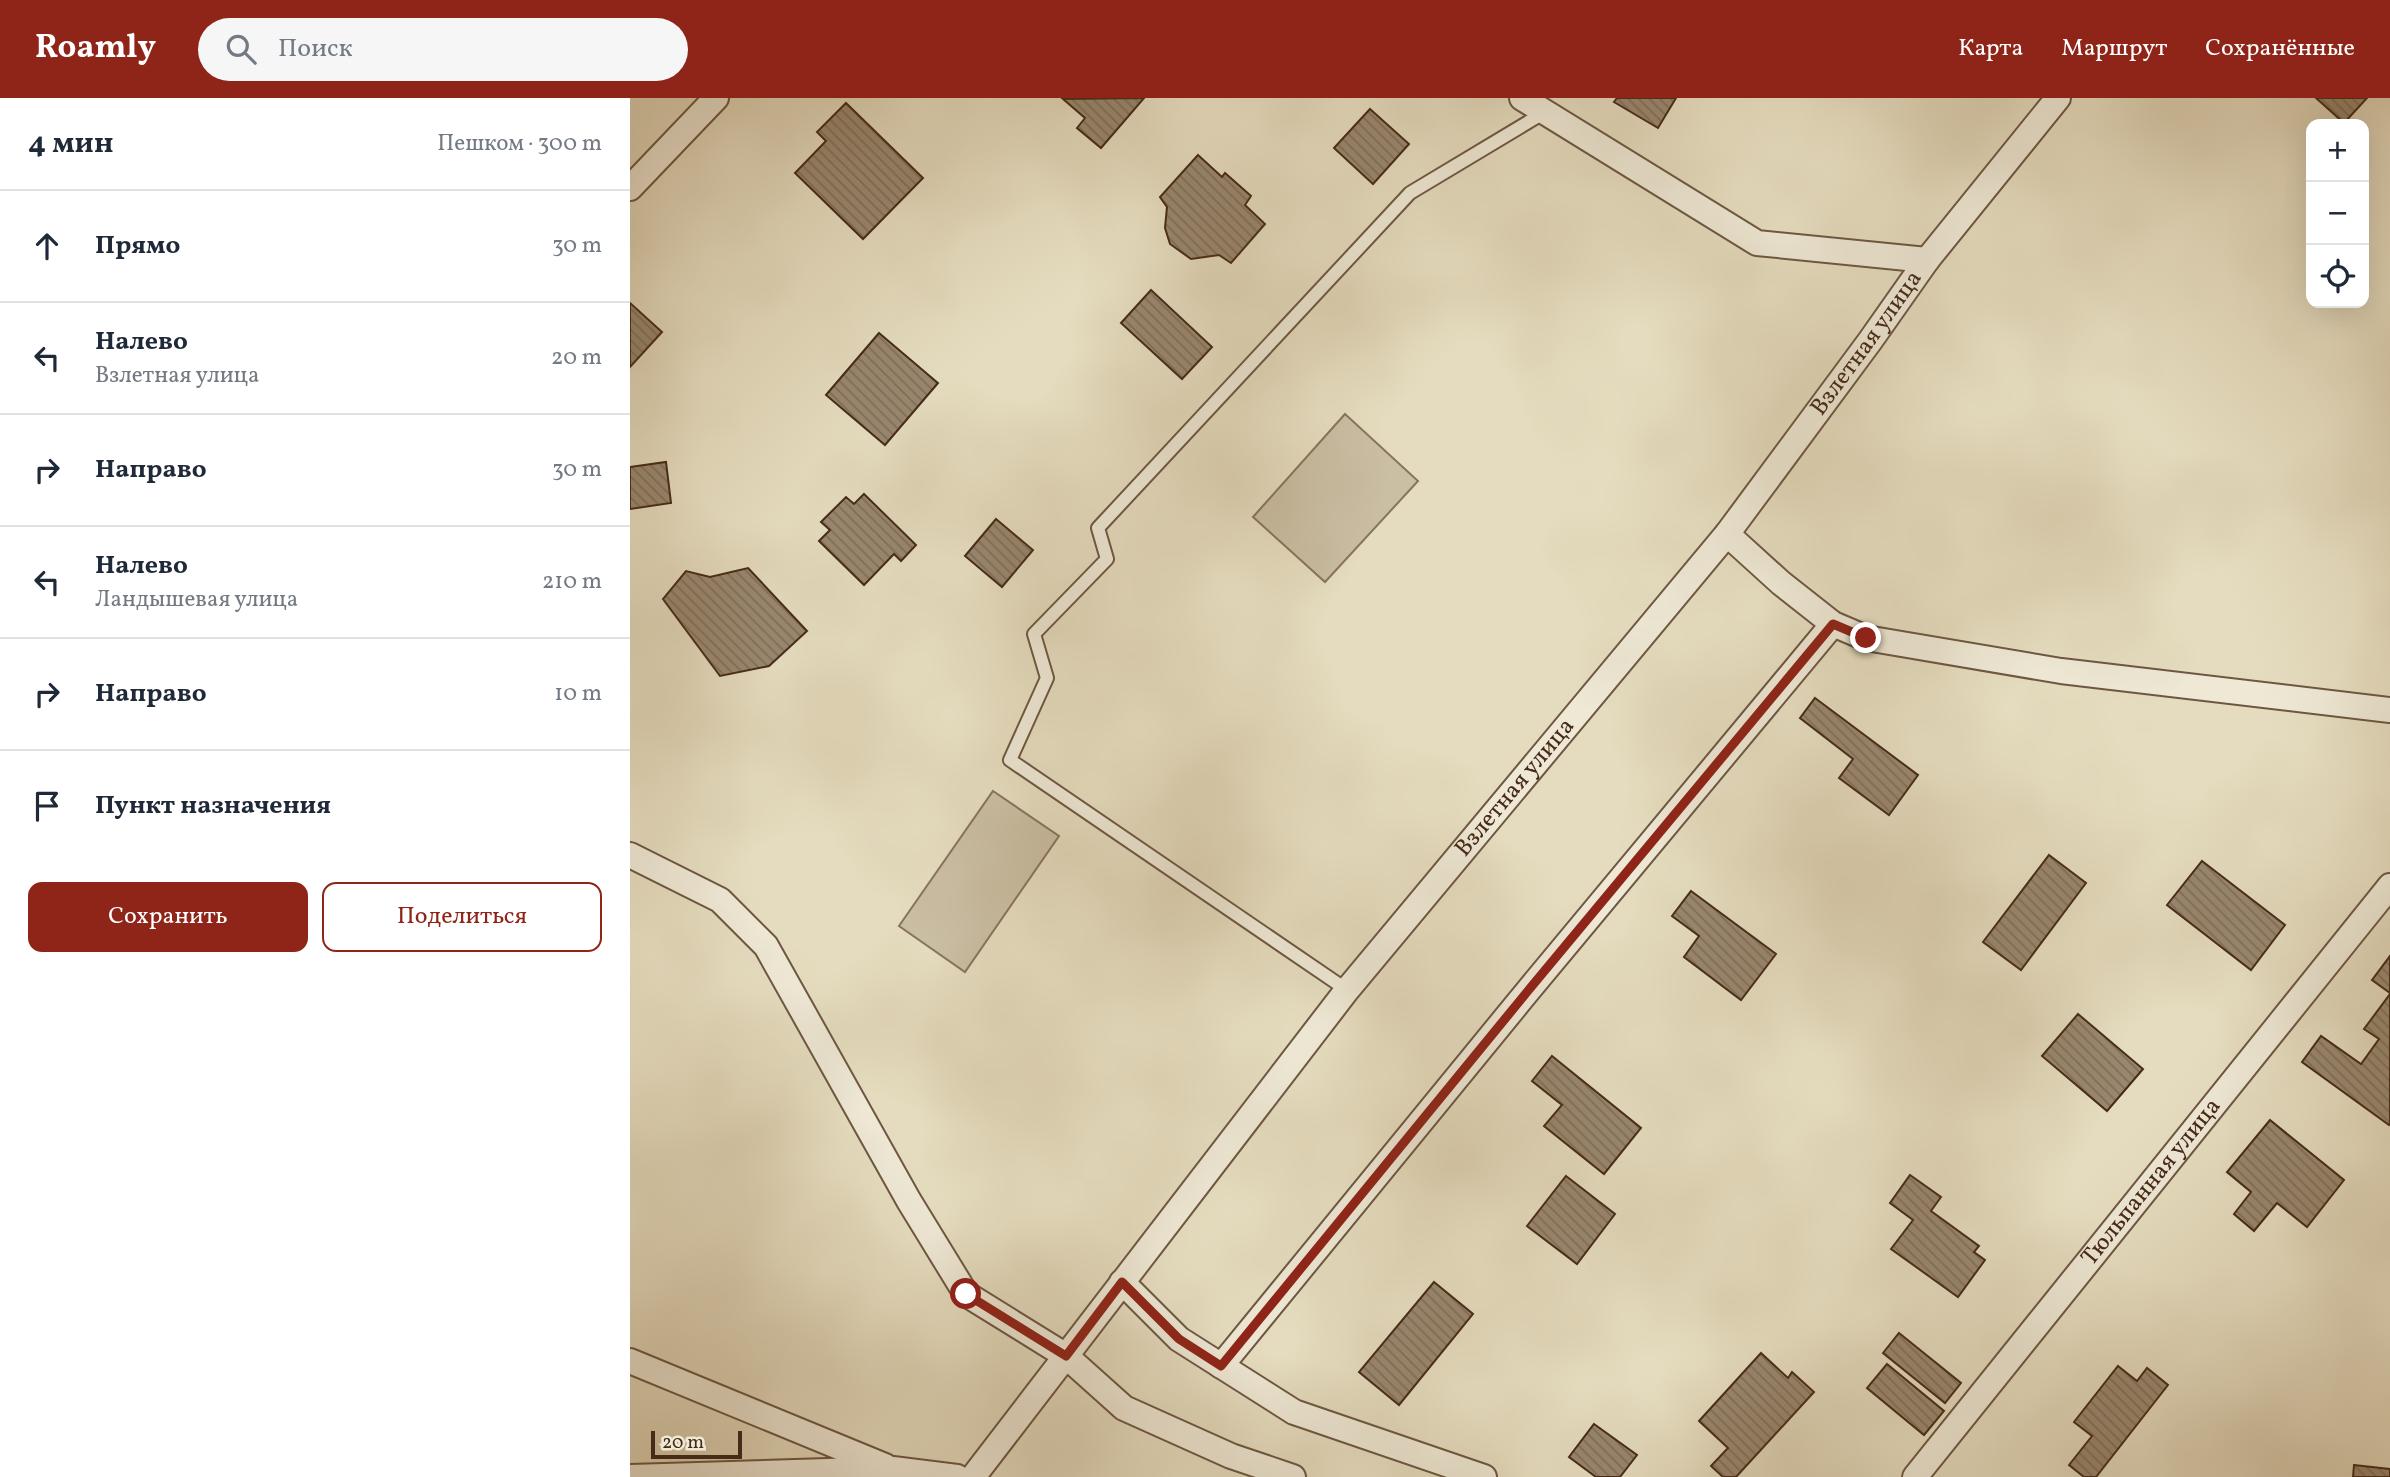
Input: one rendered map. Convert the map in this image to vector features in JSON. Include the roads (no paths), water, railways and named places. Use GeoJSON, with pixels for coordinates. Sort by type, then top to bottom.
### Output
{"type":"FeatureCollection","features":[{"type":"Feature","properties":{"kind":"street"},"geometry":{"type":"LineString","coordinates":[[630,188],[716,98]]}},
{"type":"Feature","properties":{"kind":"street"},"geometry":{"type":"LineString","coordinates":[[1522,98],[1757,243],[1927,260]]}},
{"type":"Feature","properties":{"kind":"street","name":"Взлетная улица"},"geometry":{"type":"LineString","coordinates":[[973,1477],[1347,990],[1727,534],[1927,260],[2058,98]]}},
{"type":"Feature","properties":{"kind":"street"},"geometry":{"type":"LineString","coordinates":[[1727,534],[1781,583],[1833,624],[1866,638],[2061,671],[2390,710]]}},
{"type":"Feature","properties":{"kind":"street"},"geometry":{"type":"LineString","coordinates":[[1221,1366],[1833,624]]}},
{"type":"Feature","properties":{"kind":"street"},"geometry":{"type":"LineString","coordinates":[[630,855],[719,900],[766,946],[909,1201],[966,1294],[1066,1356],[1124,1408],[1231,1456],[1293,1477]]}},
{"type":"Feature","properties":{"kind":"street","name":"Тюльпанная улица"},"geometry":{"type":"LineString","coordinates":[[1915,1477],[2390,886]]}},
{"type":"Feature","properties":{"kind":"street"},"geometry":{"type":"LineString","coordinates":[[1122,1282],[1179,1339],[1294,1412],[1484,1477]]}},
{"type":"Feature","properties":{"kind":"street"},"geometry":{"type":"LineString","coordinates":[[630,1361],[893,1469]]}},
{"type":"Feature","properties":{"kind":"street"},"geometry":{"type":"LineString","coordinates":[[630,1476],[893,1469],[957,1477]]}},
{"type":"Feature","properties":{"kind":"lane"},"geometry":{"type":"LineString","coordinates":[[1347,990],[1010,760],[1047,678],[1034,635],[1107,559],[1098,528],[1410,193],[1545,112]]}}]}
